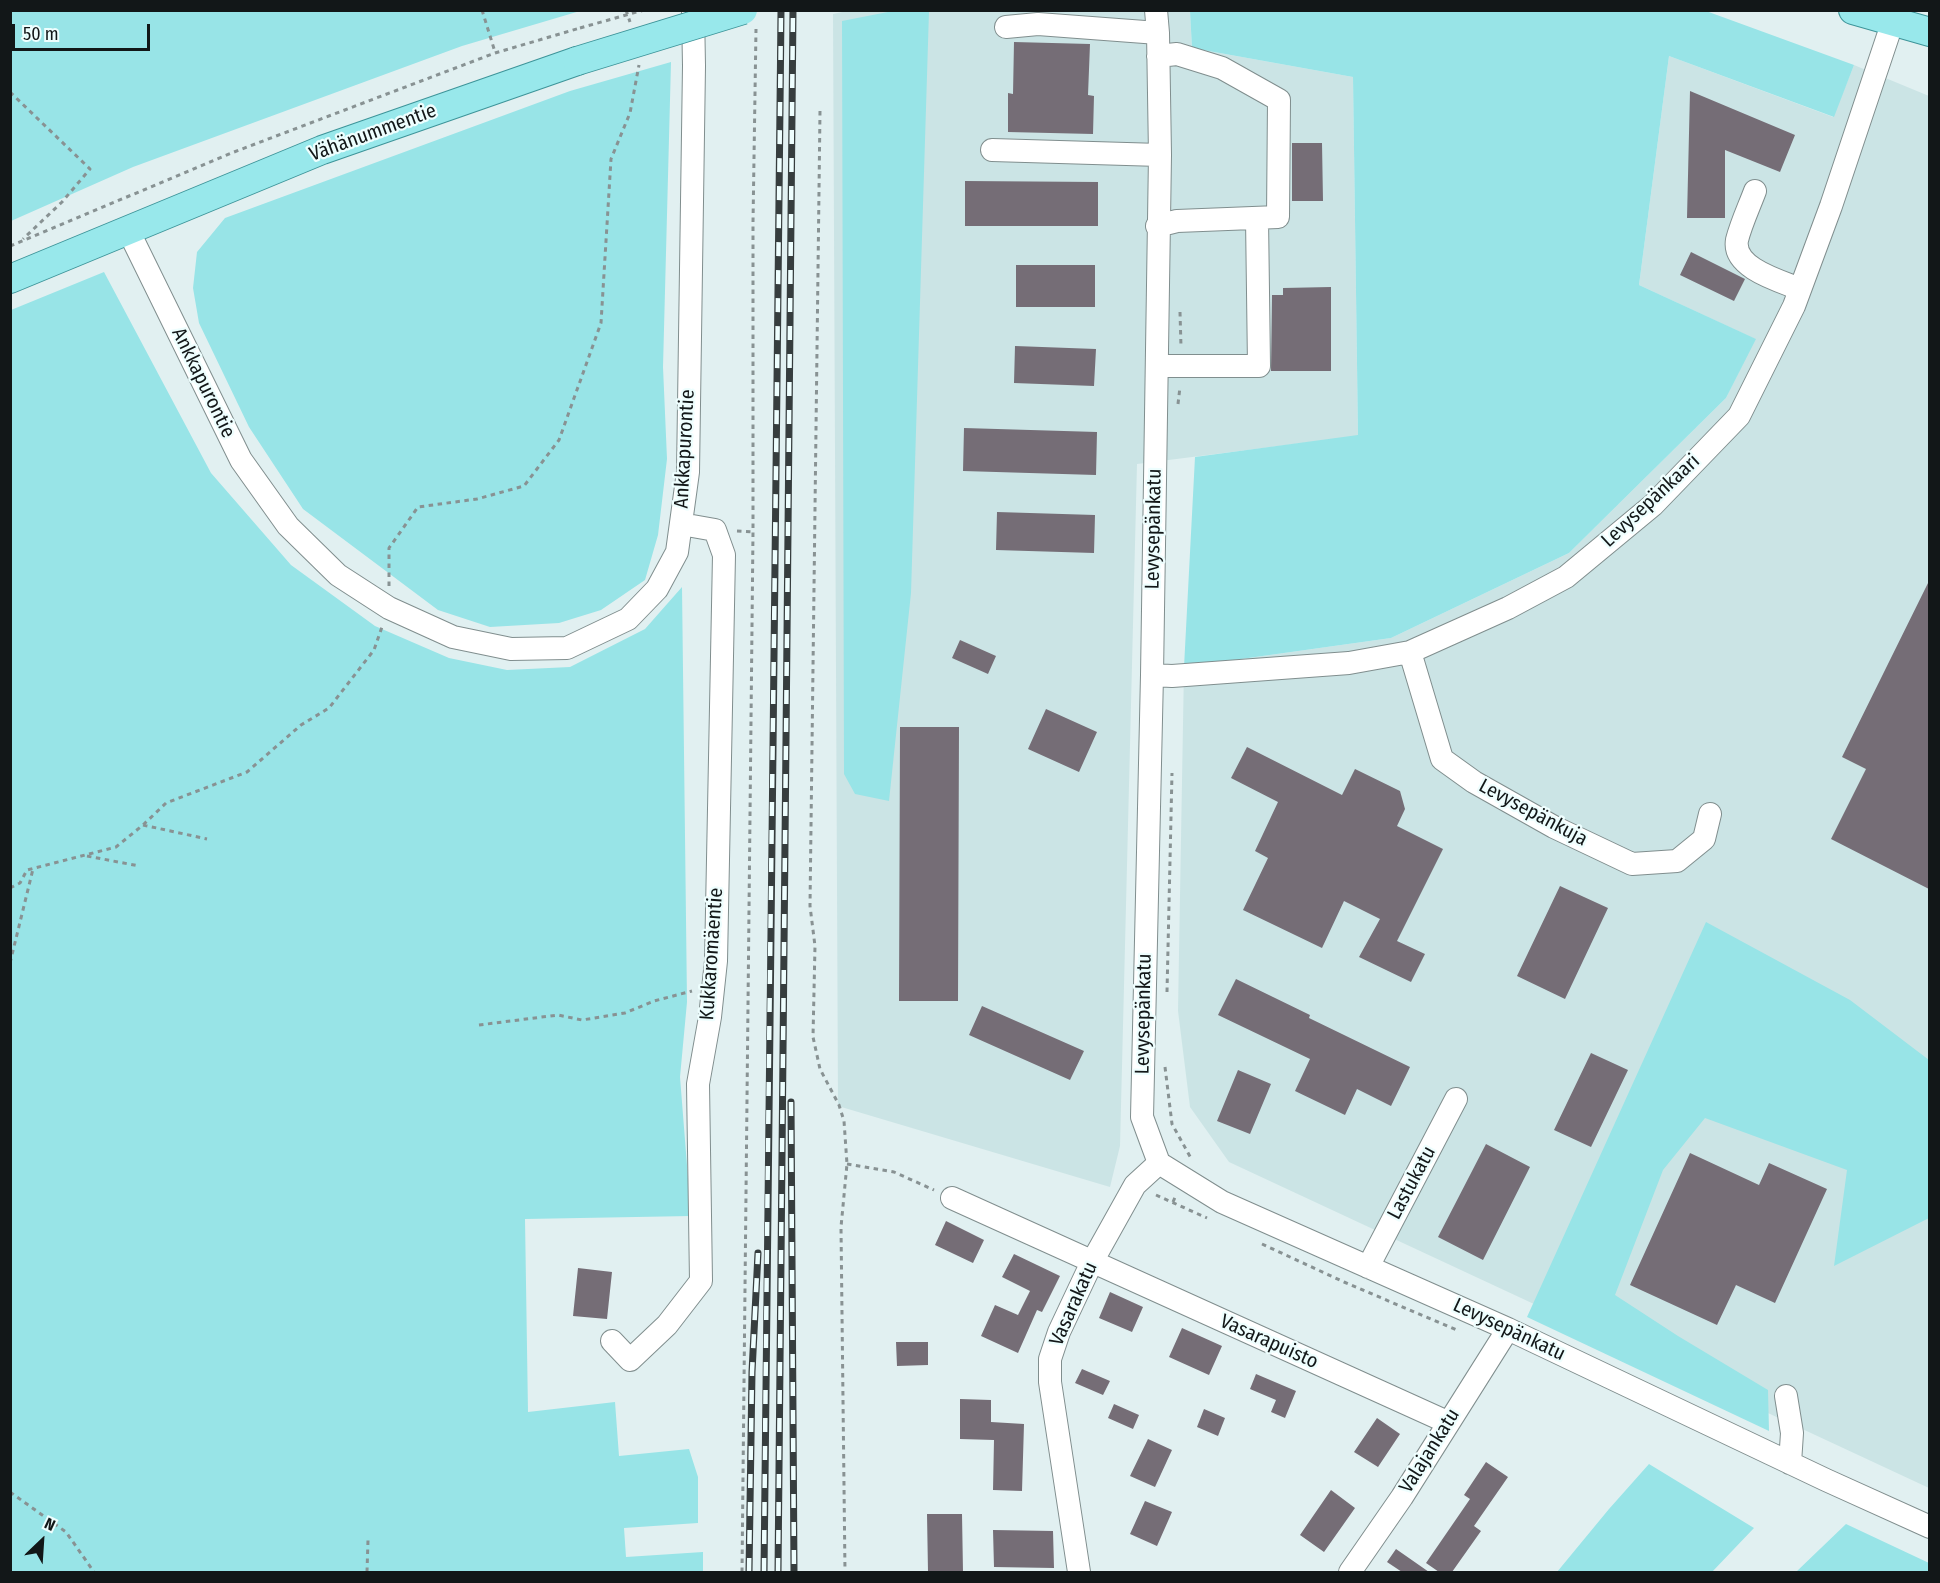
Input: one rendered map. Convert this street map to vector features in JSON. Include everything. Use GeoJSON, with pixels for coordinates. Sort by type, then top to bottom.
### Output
{"type":"FeatureCollection","features":[{"type":"Feature","properties":{"kind":"main road"},"geometry":{"type":"LineString","coordinates":[[1852,10],[1929,32]]}},
{"type":"Feature","properties":{"kind":"main road","name":"Vähänummentie"},"geometry":{"type":"LineString","coordinates":[[10,279],[129,232],[322,150],[577,61],[751,15]]}},
{"type":"Feature","properties":{"kind":"street","name":"Ankkapurontie"},"geometry":{"type":"LineString","coordinates":[[129,232],[241,460],[288,526],[338,575],[389,608],[453,637],[511,649],[567,648],[628,619],[657,589],[677,552],[688,472],[693,10]]}},
{"type":"Feature","properties":{"kind":"street","name":"Levysepänkatu"},"geometry":{"type":"LineString","coordinates":[[1156,10],[1160,155],[1142,1118],[1159,1163],[1221,1203],[1508,1329],[1929,1527]]}},
{"type":"Feature","properties":{"kind":"street","name":"Levysepänkaari"},"geometry":{"type":"LineString","coordinates":[[1152,675],[1172,676],[1349,663],[1410,651],[1508,608],[1566,577],[1653,505],[1739,416],[1794,306],[1831,206],[1893,21]]}},
{"type":"Feature","properties":{"kind":"street"},"geometry":{"type":"LineString","coordinates":[[1006,27],[1038,24],[1158,45],[1177,54],[1222,68],[1279,99],[1278,217],[1177,221],[1157,226]]}},
{"type":"Feature","properties":{"kind":"street"},"geometry":{"type":"LineString","coordinates":[[992,150],[1160,155]]}},
{"type":"Feature","properties":{"kind":"street"},"geometry":{"type":"LineString","coordinates":[[1755,191],[1737,243],[1740,257],[1759,273],[1800,289]]}},
{"type":"Feature","properties":{"kind":"street"},"geometry":{"type":"LineString","coordinates":[[1157,366],[1259,366],[1257,218]]}},
{"type":"Feature","properties":{"kind":"street","name":"Kukkaromäentie"},"geometry":{"type":"LineString","coordinates":[[612,1341],[630,1359],[667,1325],[701,1281],[698,1084],[716,961],[724,555],[716,530],[681,524]]}},
{"type":"Feature","properties":{"kind":"street","name":"Levysepänkuja"},"geometry":{"type":"LineString","coordinates":[[1410,651],[1442,759],[1474,782],[1554,827],[1632,864],[1677,861],[1704,840],[1710,813]]}},
{"type":"Feature","properties":{"kind":"street","name":"Lastukatu"},"geometry":{"type":"LineString","coordinates":[[1368,1267],[1455,1100]]}},
{"type":"Feature","properties":{"kind":"street","name":"Vasarakatu"},"geometry":{"type":"LineString","coordinates":[[1078,1572],[1050,1382],[1050,1359],[1059,1332],[1092,1262],[1135,1185],[1159,1163]]}},
{"type":"Feature","properties":{"kind":"street","name":"Vasarapuisto"},"geometry":{"type":"LineString","coordinates":[[952,1198],[1447,1422]]}},
{"type":"Feature","properties":{"kind":"street","name":"Valajankatu"},"geometry":{"type":"LineString","coordinates":[[1350,1572],[1402,1497],[1447,1422],[1508,1329]]}},
{"type":"Feature","properties":{"kind":"street"},"geometry":{"type":"LineString","coordinates":[[1786,1396],[1792,1433],[1790,1463]]}},
{"type":"Feature","properties":{"kind":"path"},"geometry":{"type":"LineString","coordinates":[[482,10],[495,52]]}},
{"type":"Feature","properties":{"kind":"path"},"geometry":{"type":"LineString","coordinates":[[627,10],[630,22]]}},
{"type":"Feature","properties":{"kind":"path"},"geometry":{"type":"LineString","coordinates":[[10,246],[234,152],[495,52],[644,10]]}},
{"type":"Feature","properties":{"kind":"path"},"geometry":{"type":"LineString","coordinates":[[742,1572],[756,30],[751,15]]}},
{"type":"Feature","properties":{"kind":"path"},"geometry":{"type":"LineString","coordinates":[[10,888],[20,883],[27,870],[116,846],[166,804],[247,772],[301,724],[329,708],[374,650],[389,608],[389,548],[418,507],[477,499],[524,486],[559,441],[602,322],[610,159],[630,113],[641,55]]}},
{"type":"Feature","properties":{"kind":"path"},"geometry":{"type":"LineString","coordinates":[[10,92],[90,169],[62,202],[22,240]]}},
{"type":"Feature","properties":{"kind":"path"},"geometry":{"type":"LineString","coordinates":[[820,111],[810,906],[815,946],[813,1037],[820,1069],[839,1105],[844,1120],[847,1164],[841,1227],[845,1572]]}},
{"type":"Feature","properties":{"kind":"path"},"geometry":{"type":"LineString","coordinates":[[143,825],[207,838]]}},
{"type":"Feature","properties":{"kind":"path"},"geometry":{"type":"LineString","coordinates":[[85,856],[139,866]]}},
{"type":"Feature","properties":{"kind":"path"},"geometry":{"type":"LineString","coordinates":[[10,963],[33,869]]}},
{"type":"Feature","properties":{"kind":"path"},"geometry":{"type":"LineString","coordinates":[[479,1025],[558,1015],[582,1020],[625,1013],[654,1001],[684,995],[714,982]]}},
{"type":"Feature","properties":{"kind":"path"},"geometry":{"type":"LineString","coordinates":[[847,1164],[894,1172],[952,1198]]}},
{"type":"Feature","properties":{"kind":"path"},"geometry":{"type":"LineString","coordinates":[[1135,1185],[1215,1222]]}},
{"type":"Feature","properties":{"kind":"path"},"geometry":{"type":"LineString","coordinates":[[1258,1242],[1464,1334]]}},
{"type":"Feature","properties":{"kind":"path"},"geometry":{"type":"LineString","coordinates":[[10,1492],[66,1532],[94,1572]]}},
{"type":"Feature","properties":{"kind":"path"},"geometry":{"type":"LineString","coordinates":[[367,1572],[368,1540]]}},
{"type":"Feature","properties":{"kind":"shaded area"},"geometry":{"type":"Polygon","coordinates":[[[11,10],[580,11],[462,46],[133,167],[11,221],[11,10]]]}},
{"type":"Feature","properties":{"kind":"shaded area"},"geometry":{"type":"Polygon","coordinates":[[[852,10],[1190,11],[1192,48],[1353,77],[1358,436],[1137,464],[1120,1146],[1110,1187],[838,1106],[833,14],[852,10]]]}},
{"type":"Feature","properties":{"kind":"shaded area"},"geometry":{"type":"Polygon","coordinates":[[[898,10],[929,11],[911,593],[889,801],[855,794],[844,774],[842,21],[898,10]]]}},
{"type":"Feature","properties":{"kind":"shaded area"},"geometry":{"type":"Polygon","coordinates":[[[1190,11],[1706,11],[1854,65],[1834,117],[1669,56],[1639,285],[1756,339],[1726,398],[1569,553],[1391,638],[1184,667],[1195,457],[1358,435],[1353,77],[1192,48],[1190,11]]]}},
{"type":"Feature","properties":{"kind":"shaded area"},"geometry":{"type":"Polygon","coordinates":[[[1669,56],[1833,117],[1854,65],[1929,96],[1929,1488],[1229,1162],[1190,1107],[1178,1011],[1184,667],[1391,638],[1569,553],[1726,398],[1755,339],[1639,285],[1669,56]]]}},
{"type":"Feature","properties":{"kind":"shaded area"},"geometry":{"type":"Polygon","coordinates":[[[671,62],[663,367],[667,459],[658,535],[645,580],[601,610],[559,623],[490,627],[438,610],[303,509],[249,427],[199,323],[193,288],[197,252],[225,218],[570,91],[671,62]]]}},
{"type":"Feature","properties":{"kind":"shaded area"},"geometry":{"type":"Polygon","coordinates":[[[104,272],[211,473],[291,565],[375,626],[449,658],[507,670],[570,667],[645,629],[682,587],[687,1002],[680,1077],[691,1216],[525,1219],[528,1412],[615,1402],[619,1456],[689,1449],[698,1477],[698,1523],[624,1528],[626,1557],[703,1552],[703,1572],[11,1572],[11,310],[104,272]]]}},
{"type":"Feature","properties":{"kind":"shaded area"},"geometry":{"type":"Polygon","coordinates":[[[1706,922],[1850,1000],[1929,1060],[1929,1218],[1834,1266],[1847,1170],[1705,1118],[1663,1170],[1615,1295],[1768,1390],[1769,1431],[1527,1317],[1706,922]]]}},
{"type":"Feature","properties":{"kind":"shaded area"},"geometry":{"type":"Polygon","coordinates":[[[1649,1464],[1754,1528],[1712,1572],[1557,1572],[1609,1509],[1649,1464]]]}},
{"type":"Feature","properties":{"kind":"shaded area"},"geometry":{"type":"Polygon","coordinates":[[[1846,1524],[1929,1563],[1929,1572],[1796,1572],[1846,1524]]]}},
{"type":"Feature","properties":{"kind":"building"},"geometry":{"type":"Polygon","coordinates":[[[1014,42],[1090,44],[1088,95],[1094,96],[1093,134],[1008,132],[1008,93],[1013,94],[1014,42]]]}},
{"type":"Feature","properties":{"kind":"building"},"geometry":{"type":"Polygon","coordinates":[[[1690,91],[1795,135],[1780,172],[1725,150],[1725,218],[1687,218],[1690,91]]]}},
{"type":"Feature","properties":{"kind":"building"},"geometry":{"type":"Polygon","coordinates":[[[1292,143],[1322,143],[1323,201],[1292,201],[1292,143]]]}},
{"type":"Feature","properties":{"kind":"building"},"geometry":{"type":"Polygon","coordinates":[[[965,181],[1098,182],[1098,226],[965,226],[965,181]]]}},
{"type":"Feature","properties":{"kind":"building"},"geometry":{"type":"Polygon","coordinates":[[[1691,252],[1745,279],[1734,301],[1680,275],[1691,252]]]}},
{"type":"Feature","properties":{"kind":"building"},"geometry":{"type":"Polygon","coordinates":[[[1016,265],[1095,265],[1095,307],[1016,307],[1016,265]]]}},
{"type":"Feature","properties":{"kind":"building"},"geometry":{"type":"Polygon","coordinates":[[[1331,287],[1331,371],[1271,371],[1272,295],[1283,295],[1283,288],[1331,287]]]}},
{"type":"Feature","properties":{"kind":"building"},"geometry":{"type":"Polygon","coordinates":[[[1015,346],[1096,349],[1094,386],[1014,383],[1015,346]]]}},
{"type":"Feature","properties":{"kind":"building"},"geometry":{"type":"Polygon","coordinates":[[[964,428],[1097,432],[1096,475],[963,471],[964,428]]]}},
{"type":"Feature","properties":{"kind":"building"},"geometry":{"type":"Polygon","coordinates":[[[997,512],[1095,515],[1094,553],[996,550],[997,512]]]}},
{"type":"Feature","properties":{"kind":"building"},"geometry":{"type":"Polygon","coordinates":[[[1929,581],[1929,889],[1831,839],[1866,769],[1842,757],[1929,581]]]}},
{"type":"Feature","properties":{"kind":"building"},"geometry":{"type":"Polygon","coordinates":[[[960,640],[996,656],[988,674],[952,658],[960,640]]]}},
{"type":"Feature","properties":{"kind":"building"},"geometry":{"type":"Polygon","coordinates":[[[1046,709],[1097,732],[1079,772],[1028,749],[1046,709]]]}},
{"type":"Feature","properties":{"kind":"building"},"geometry":{"type":"Polygon","coordinates":[[[900,727],[959,727],[958,1001],[899,1001],[900,727]]]}},
{"type":"Feature","properties":{"kind":"building"},"geometry":{"type":"Polygon","coordinates":[[[1247,747],[1342,795],[1355,769],[1400,791],[1405,809],[1397,826],[1443,849],[1397,941],[1425,954],[1411,982],[1359,957],[1380,919],[1344,901],[1322,948],[1243,910],[1268,858],[1255,851],[1278,802],[1231,778],[1247,747]]]}},
{"type":"Feature","properties":{"kind":"building"},"geometry":{"type":"Polygon","coordinates":[[[1560,886],[1608,908],[1565,999],[1517,976],[1560,886]]]}},
{"type":"Feature","properties":{"kind":"building"},"geometry":{"type":"Polygon","coordinates":[[[1236,979],[1310,1015],[1309,1018],[1410,1067],[1391,1106],[1357,1089],[1345,1115],[1295,1091],[1310,1059],[1218,1015],[1236,979]]]}},
{"type":"Feature","properties":{"kind":"building"},"geometry":{"type":"Polygon","coordinates":[[[982,1006],[1084,1051],[1070,1080],[969,1035],[982,1006]]]}},
{"type":"Feature","properties":{"kind":"building"},"geometry":{"type":"Polygon","coordinates":[[[1591,1053],[1628,1070],[1591,1147],[1554,1130],[1591,1053]]]}},
{"type":"Feature","properties":{"kind":"building"},"geometry":{"type":"Polygon","coordinates":[[[1238,1070],[1271,1084],[1250,1134],[1217,1121],[1238,1070]]]}},
{"type":"Feature","properties":{"kind":"building"},"geometry":{"type":"Polygon","coordinates":[[[1486,1144],[1530,1167],[1483,1260],[1438,1237],[1486,1144]]]}},
{"type":"Feature","properties":{"kind":"building"},"geometry":{"type":"Polygon","coordinates":[[[1690,1153],[1759,1185],[1769,1163],[1827,1189],[1775,1303],[1736,1285],[1717,1325],[1630,1285],[1690,1153]]]}},
{"type":"Feature","properties":{"kind":"building"},"geometry":{"type":"Polygon","coordinates":[[[946,1221],[984,1240],[973,1263],[935,1245],[946,1221]]]}},
{"type":"Feature","properties":{"kind":"building"},"geometry":{"type":"Polygon","coordinates":[[[1014,1254],[1060,1276],[1042,1312],[1037,1310],[1018,1353],[981,1336],[995,1305],[1018,1315],[1030,1291],[1002,1277],[1014,1254]]]}},
{"type":"Feature","properties":{"kind":"building"},"geometry":{"type":"Polygon","coordinates":[[[578,1268],[612,1272],[607,1319],[573,1316],[578,1268]]]}},
{"type":"Feature","properties":{"kind":"building"},"geometry":{"type":"Polygon","coordinates":[[[1110,1292],[1143,1307],[1132,1332],[1099,1318],[1110,1292]]]}},
{"type":"Feature","properties":{"kind":"building"},"geometry":{"type":"Polygon","coordinates":[[[1182,1328],[1222,1346],[1209,1375],[1169,1357],[1182,1328]]]}},
{"type":"Feature","properties":{"kind":"building"},"geometry":{"type":"Polygon","coordinates":[[[896,1342],[928,1342],[928,1365],[897,1366],[896,1342]]]}},
{"type":"Feature","properties":{"kind":"building"},"geometry":{"type":"Polygon","coordinates":[[[1082,1369],[1110,1381],[1103,1395],[1075,1383],[1082,1369]]]}},
{"type":"Feature","properties":{"kind":"building"},"geometry":{"type":"Polygon","coordinates":[[[1256,1374],[1296,1391],[1285,1418],[1271,1412],[1276,1400],[1250,1389],[1256,1374]]]}},
{"type":"Feature","properties":{"kind":"building"},"geometry":{"type":"Polygon","coordinates":[[[960,1399],[991,1400],[991,1422],[1024,1424],[1022,1491],[993,1490],[994,1440],[960,1439],[960,1399]]]}},
{"type":"Feature","properties":{"kind":"building"},"geometry":{"type":"Polygon","coordinates":[[[1114,1404],[1139,1415],[1133,1429],[1108,1418],[1114,1404]]]}},
{"type":"Feature","properties":{"kind":"building"},"geometry":{"type":"Polygon","coordinates":[[[1204,1409],[1225,1418],[1218,1436],[1197,1427],[1204,1409]]]}},
{"type":"Feature","properties":{"kind":"building"},"geometry":{"type":"Polygon","coordinates":[[[1377,1418],[1400,1434],[1378,1467],[1354,1452],[1377,1418]]]}},
{"type":"Feature","properties":{"kind":"building"},"geometry":{"type":"Polygon","coordinates":[[[1148,1439],[1172,1450],[1155,1487],[1130,1476],[1148,1439]]]}},
{"type":"Feature","properties":{"kind":"building"},"geometry":{"type":"Polygon","coordinates":[[[1486,1462],[1508,1477],[1474,1526],[1481,1531],[1452,1572],[1439,1572],[1426,1563],[1470,1499],[1464,1495],[1486,1462]]]}},
{"type":"Feature","properties":{"kind":"building"},"geometry":{"type":"Polygon","coordinates":[[[1331,1490],[1355,1508],[1324,1552],[1300,1535],[1331,1490]]]}},
{"type":"Feature","properties":{"kind":"building"},"geometry":{"type":"Polygon","coordinates":[[[1145,1501],[1172,1512],[1157,1546],[1130,1534],[1145,1501]]]}},
{"type":"Feature","properties":{"kind":"building"},"geometry":{"type":"Polygon","coordinates":[[[927,1514],[962,1514],[963,1572],[928,1572],[927,1514]]]}},
{"type":"Feature","properties":{"kind":"building"},"geometry":{"type":"Polygon","coordinates":[[[993,1530],[1053,1531],[1054,1568],[994,1567],[993,1530]]]}},
{"type":"Feature","properties":{"kind":"building"},"geometry":{"type":"Polygon","coordinates":[[[1396,1549],[1429,1572],[1402,1572],[1387,1562],[1396,1549]]]}},
{"type":"Feature","properties":{"kind":"railway"},"geometry":{"type":"LineString","coordinates":[[764,1572],[781,10]]}},
{"type":"Feature","properties":{"kind":"railway"},"geometry":{"type":"LineString","coordinates":[[778,1572],[793,10]]}},
{"type":"Feature","properties":{"kind":"railway"},"geometry":{"type":"LineString","coordinates":[[791,1102],[794,1572]]}},
{"type":"Feature","properties":{"kind":"railway"},"geometry":{"type":"LineString","coordinates":[[749,1572],[752,1372],[758,1253]]}}]}
